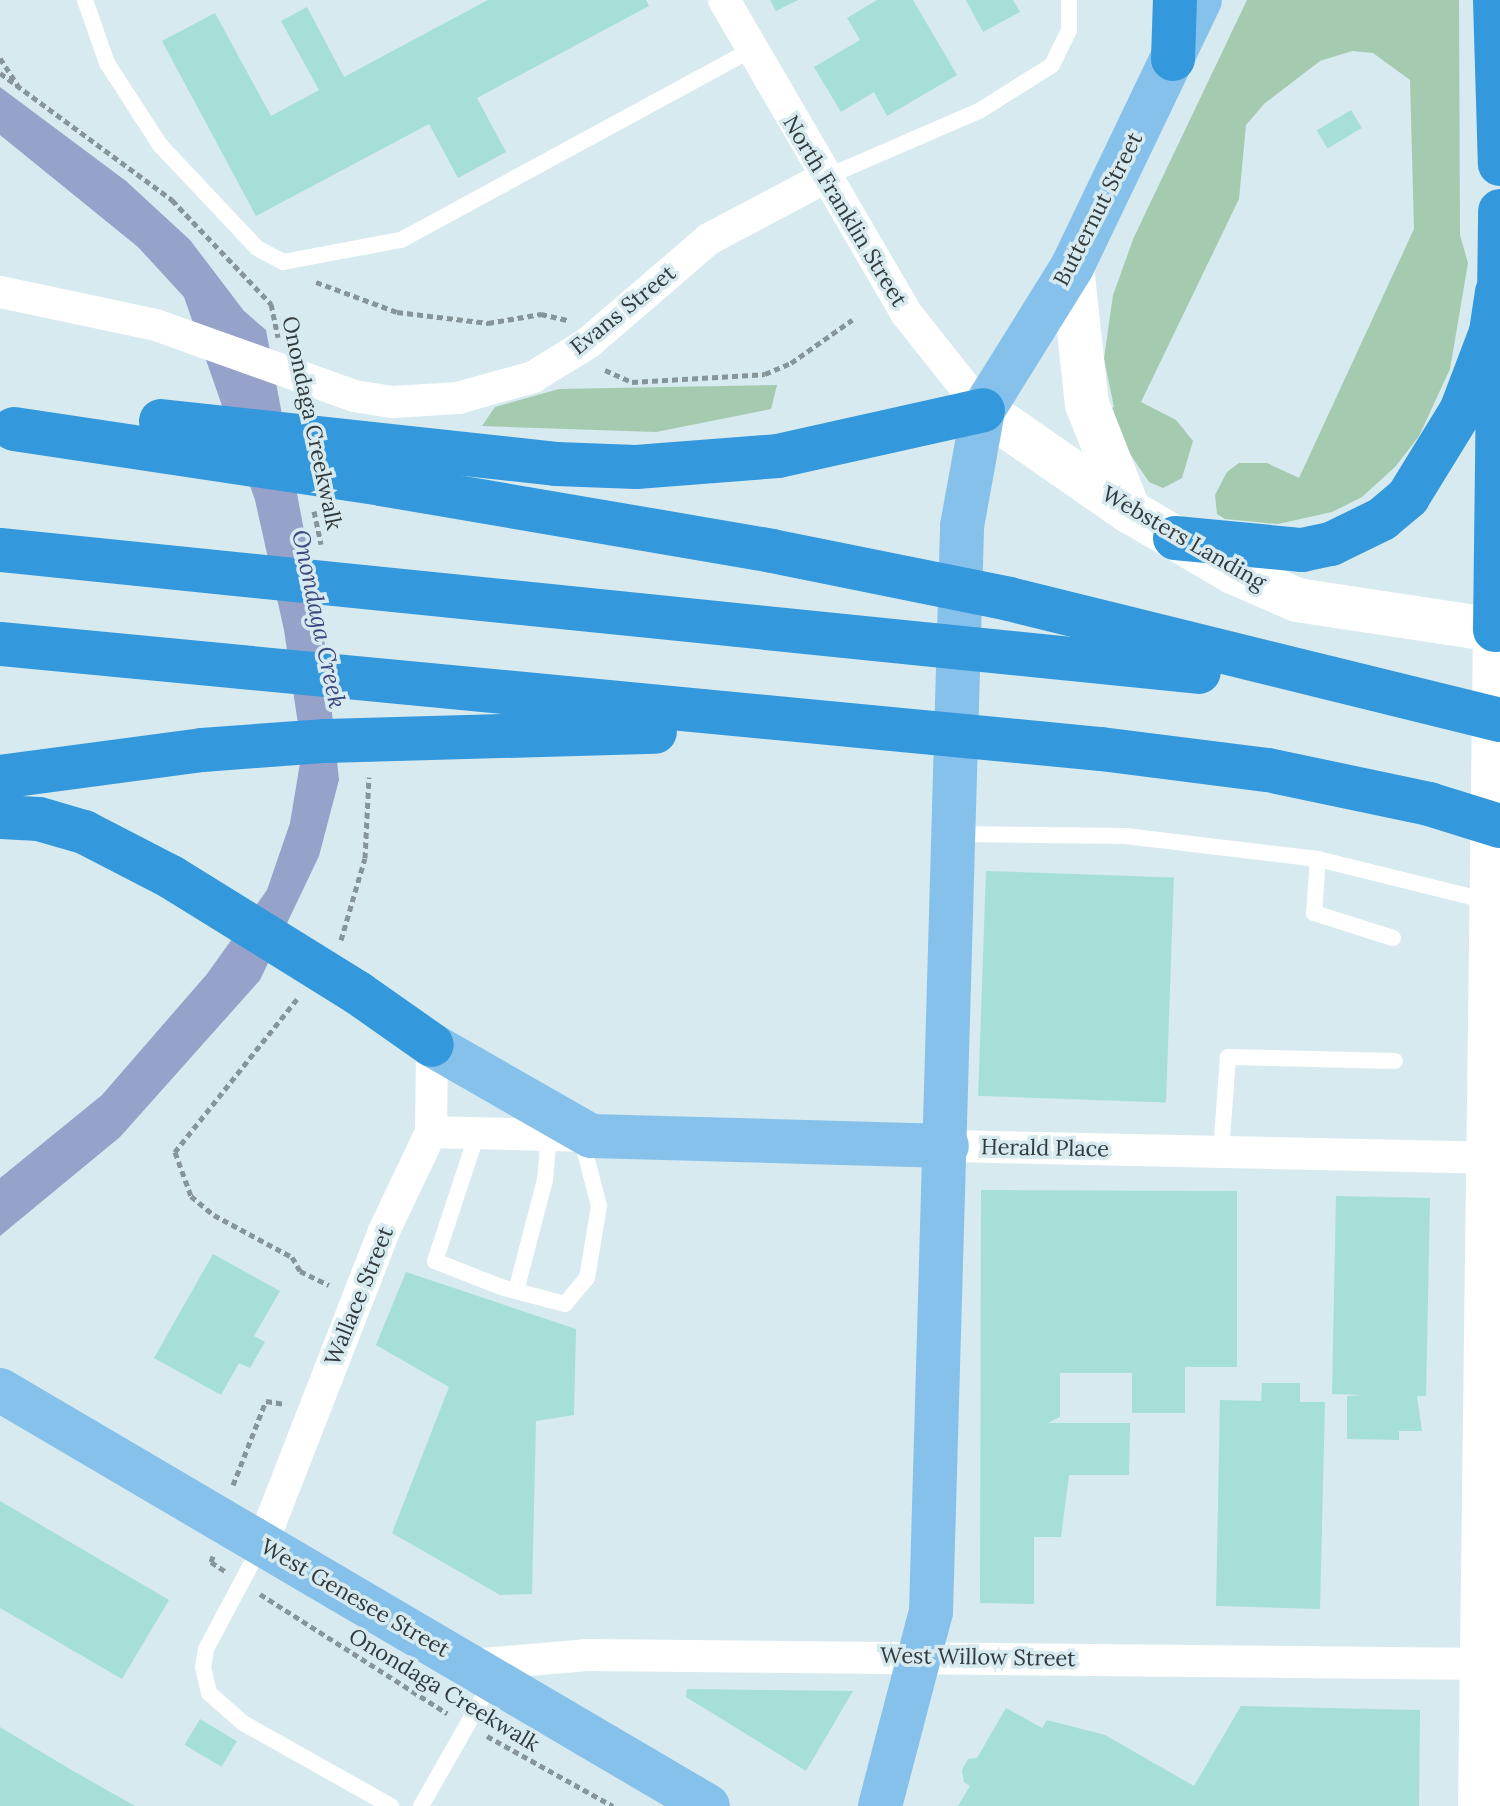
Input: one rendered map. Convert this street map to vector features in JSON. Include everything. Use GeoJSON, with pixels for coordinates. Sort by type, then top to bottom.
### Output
{"type":"FeatureCollection","features":[{"type":"Feature","properties":{"kind":"highway"},"geometry":{"type":"LineString","coordinates":[[1173,59],[1175,0]]}},
{"type":"Feature","properties":{"kind":"highway"},"geometry":{"type":"LineString","coordinates":[[1495,0],[1500,164]]}},
{"type":"Feature","properties":{"kind":"highway"},"geometry":{"type":"LineString","coordinates":[[1497,630],[1497,292],[1500,211]]}},
{"type":"Feature","properties":{"kind":"highway"},"geometry":{"type":"LineString","coordinates":[[1175,538],[1302,550],[1331,544],[1382,519],[1408,497],[1461,411],[1491,332],[1497,292]]}},
{"type":"Feature","properties":{"kind":"highway"},"geometry":{"type":"LineString","coordinates":[[132,432],[423,450],[556,464],[700,464],[778,456],[983,410]]}},
{"type":"Feature","properties":{"kind":"highway"},"geometry":{"type":"LineString","coordinates":[[7,430],[97,415],[132,432],[381,484],[909,578],[1009,599],[1500,720]]}},
{"type":"Feature","properties":{"kind":"highway"},"geometry":{"type":"LineString","coordinates":[[0,550],[1009,649],[1435,705]]}},
{"type":"Feature","properties":{"kind":"highway"},"geometry":{"type":"LineString","coordinates":[[0,644],[203,667],[996,739],[1268,770],[1429,804],[1500,826]]}},
{"type":"Feature","properties":{"kind":"highway"},"geometry":{"type":"LineString","coordinates":[[0,777],[202,750],[451,735],[687,732],[799,721]]}},
{"type":"Feature","properties":{"kind":"highway"},"geometry":{"type":"LineString","coordinates":[[0,817],[39,819],[84,832],[171,877],[358,993],[432,1045]]}},
{"type":"Feature","properties":{"kind":"main road","name":"Butternut Street"},"geometry":{"type":"LineString","coordinates":[[983,410],[1072,267],[1200,0]]}},
{"type":"Feature","properties":{"kind":"main road"},"geometry":{"type":"LineString","coordinates":[[880,1806],[923,1656],[931,1612],[947,1146],[952,834],[962,526],[983,410]]}},
{"type":"Feature","properties":{"kind":"main road","name":"Herald Place"},"geometry":{"type":"LineString","coordinates":[[432,1045],[573,1136],[947,1146]]}},
{"type":"Feature","properties":{"kind":"main road","name":"West Genesee Street"},"geometry":{"type":"LineString","coordinates":[[0,1390],[708,1806]]}},
{"type":"Feature","properties":{"kind":"street","name":"North Franklin Street"},"geometry":{"type":"LineString","coordinates":[[724,0],[749,51],[906,313],[983,410]]}},
{"type":"Feature","properties":{"kind":"street","name":"Evans Street"},"geometry":{"type":"LineString","coordinates":[[0,292],[156,325],[354,396],[393,402],[458,398],[533,377],[588,343],[709,239],[824,178]]}},
{"type":"Feature","properties":{"kind":"street"},"geometry":{"type":"LineString","coordinates":[[1072,267],[1087,404],[1129,511]]}},
{"type":"Feature","properties":{"kind":"street","name":"Websters Landing"},"geometry":{"type":"LineString","coordinates":[[983,410],[1129,511],[1297,600],[1497,630]]}},
{"type":"Feature","properties":{"kind":"street"},"geometry":{"type":"LineString","coordinates":[[1480,1806],[1496,1158],[1493,903],[1497,630]]}},
{"type":"Feature","properties":{"kind":"street","name":"Wallace Street"},"geometry":{"type":"LineString","coordinates":[[262,1544],[384,1231],[431,1132],[432,1045]]}},
{"type":"Feature","properties":{"kind":"street","name":"Herald Place"},"geometry":{"type":"LineString","coordinates":[[431,1132],[573,1136]]}},
{"type":"Feature","properties":{"kind":"street","name":"Herald Place"},"geometry":{"type":"LineString","coordinates":[[947,1146],[1496,1158]]}},
{"type":"Feature","properties":{"kind":"street","name":"West Willow Street"},"geometry":{"type":"LineString","coordinates":[[482,1672],[587,1655],[1485,1664]]}},
{"type":"Feature","properties":{"kind":"lane"},"geometry":{"type":"LineString","coordinates":[[85,0],[107,63],[160,145],[257,248],[283,262],[401,240],[749,51]]}},
{"type":"Feature","properties":{"kind":"lane"},"geometry":{"type":"LineString","coordinates":[[824,178],[979,111],[1052,65],[1069,30],[1069,0]]}},
{"type":"Feature","properties":{"kind":"lane"},"geometry":{"type":"LineString","coordinates":[[952,834],[1125,836],[1318,859],[1493,903]]}},
{"type":"Feature","properties":{"kind":"lane"},"geometry":{"type":"LineString","coordinates":[[1318,859],[1314,913],[1393,938]]}},
{"type":"Feature","properties":{"kind":"lane"},"geometry":{"type":"LineString","coordinates":[[1221,1152],[1228,1057],[1395,1061]]}},
{"type":"Feature","properties":{"kind":"lane"},"geometry":{"type":"LineString","coordinates":[[477,1134],[435,1253],[435,1261],[516,1291],[565,1304],[587,1278],[599,1206],[573,1136]]}},
{"type":"Feature","properties":{"kind":"lane"},"geometry":{"type":"LineString","coordinates":[[516,1291],[545,1180],[573,1136]]}},
{"type":"Feature","properties":{"kind":"lane"},"geometry":{"type":"LineString","coordinates":[[262,1544],[206,1649],[203,1667],[209,1693],[243,1723],[391,1806]]}},
{"type":"Feature","properties":{"kind":"lane"},"geometry":{"type":"LineString","coordinates":[[421,1806],[468,1725],[482,1672]]}},
{"type":"Feature","properties":{"kind":"path","name":"Onondaga Creekwalk"},"geometry":{"type":"LineString","coordinates":[[0,58],[19,87]]}},
{"type":"Feature","properties":{"kind":"path","name":"Onondaga Creekwalk"},"geometry":{"type":"LineString","coordinates":[[0,73],[172,200],[271,304],[280,348]]}},
{"type":"Feature","properties":{"kind":"path"},"geometry":{"type":"LineString","coordinates":[[256,289],[265,286]]}},
{"type":"Feature","properties":{"kind":"path","name":"Onondaga Creekwalk"},"geometry":{"type":"LineString","coordinates":[[313,508],[322,547]]}},
{"type":"Feature","properties":{"kind":"path"},"geometry":{"type":"LineString","coordinates":[[326,1301],[331,1286]]}},
{"type":"Feature","properties":{"kind":"path"},"geometry":{"type":"LineString","coordinates":[[237,1472],[250,1452],[266,1401],[287,1404],[292,1389]]}},
{"type":"Feature","properties":{"kind":"path","name":"Onondaga Creekwalk"},"geometry":{"type":"LineString","coordinates":[[263,1596],[468,1725],[613,1806]]}},
{"type":"Feature","properties":{"kind":"green space"},"geometry":{"type":"Polygon","coordinates":[[[1247,0],[1459,0],[1460,235],[1468,263],[1450,369],[1419,436],[1395,467],[1362,497],[1332,512],[1278,524],[1225,519],[1217,514],[1215,495],[1227,472],[1239,463],[1267,463],[1299,478],[1414,229],[1410,80],[1373,53],[1352,51],[1320,61],[1265,103],[1246,125],[1239,199],[1141,402],[1176,420],[1193,441],[1182,478],[1163,488],[1149,482],[1103,414],[1114,407],[1104,359],[1113,295],[1134,237],[1247,0]]]}},
{"type":"Feature","properties":{"kind":"green space"},"geometry":{"type":"Polygon","coordinates":[[[777,385],[771,409],[656,432],[482,426],[495,407],[559,389],[777,385]]]}},
{"type":"Feature","properties":{"kind":"water","name":"Onondaga Creek"},"geometry":{"type":"Polygon","coordinates":[[[0,87],[126,181],[190,240],[244,311],[266,330],[324,636],[339,780],[319,856],[260,980],[120,1137],[0,1236],[0,1178],[102,1095],[207,974],[267,890],[290,823],[302,751],[284,630],[255,500],[184,297],[138,247],[0,135],[0,87]]]}},
{"type":"Feature","properties":{"kind":"building"},"geometry":{"type":"Polygon","coordinates":[[[488,0],[646,0],[649,6],[477,98],[506,152],[458,178],[429,124],[256,216],[162,41],[215,13],[271,116],[319,90],[281,21],[307,7],[344,77],[488,0]]]}},
{"type":"Feature","properties":{"kind":"building"},"geometry":{"type":"Polygon","coordinates":[[[770,0],[798,0],[776,11],[770,0]]]}},
{"type":"Feature","properties":{"kind":"building"},"geometry":{"type":"Polygon","coordinates":[[[877,0],[913,0],[957,75],[887,116],[874,92],[841,112],[814,67],[860,40],[847,18],[877,0]]]}},
{"type":"Feature","properties":{"kind":"building"},"geometry":{"type":"Polygon","coordinates":[[[966,0],[1013,0],[1020,12],[983,32],[966,0]]]}},
{"type":"Feature","properties":{"kind":"building"},"geometry":{"type":"Polygon","coordinates":[[[1351,110],[1362,128],[1328,149],[1317,131],[1351,110]]]}},
{"type":"Feature","properties":{"kind":"building"},"geometry":{"type":"Polygon","coordinates":[[[986,871],[1174,878],[1166,1102],[978,1096],[986,871]]]}},
{"type":"Feature","properties":{"kind":"building"},"geometry":{"type":"Polygon","coordinates":[[[981,1190],[1237,1191],[1237,1367],[1185,1367],[1185,1413],[1132,1413],[1132,1373],[1060,1373],[1060,1417],[1048,1423],[1130,1423],[1129,1475],[1069,1475],[1061,1537],[1034,1537],[1034,1604],[980,1603],[981,1190]]]}},
{"type":"Feature","properties":{"kind":"building"},"geometry":{"type":"Polygon","coordinates":[[[1336,1196],[1430,1198],[1426,1396],[1417,1396],[1422,1431],[1399,1431],[1399,1440],[1347,1439],[1347,1396],[1365,1395],[1332,1394],[1336,1196]]]}},
{"type":"Feature","properties":{"kind":"building"},"geometry":{"type":"Polygon","coordinates":[[[213,1254],[280,1291],[254,1336],[265,1342],[250,1368],[239,1363],[221,1395],[154,1358],[213,1254]]]}},
{"type":"Feature","properties":{"kind":"building"},"geometry":{"type":"Polygon","coordinates":[[[406,1272],[576,1329],[574,1415],[536,1421],[532,1594],[500,1595],[392,1533],[449,1387],[376,1345],[406,1272]]]}},
{"type":"Feature","properties":{"kind":"building"},"geometry":{"type":"Polygon","coordinates":[[[1262,1383],[1300,1383],[1300,1402],[1325,1402],[1320,1609],[1216,1606],[1220,1400],[1261,1401],[1262,1383]]]}},
{"type":"Feature","properties":{"kind":"building"},"geometry":{"type":"Polygon","coordinates":[[[0,1501],[169,1600],[122,1679],[0,1608],[0,1501]]]}},
{"type":"Feature","properties":{"kind":"building"},"geometry":{"type":"Polygon","coordinates":[[[687,1689],[853,1691],[806,1771],[686,1697],[687,1689]]]}},
{"type":"Feature","properties":{"kind":"building"},"geometry":{"type":"Polygon","coordinates":[[[1241,1706],[1420,1710],[1419,1806],[958,1806],[970,1786],[964,1782],[962,1770],[968,1759],[977,1758],[1006,1708],[1042,1728],[1047,1720],[1105,1735],[1194,1786],[1241,1706]]]}},
{"type":"Feature","properties":{"kind":"building"},"geometry":{"type":"Polygon","coordinates":[[[200,1719],[237,1741],[221,1767],[185,1745],[200,1719]]]}},
{"type":"Feature","properties":{"kind":"building"},"geometry":{"type":"Polygon","coordinates":[[[0,1727],[68,1768],[135,1806],[0,1806],[0,1727]]]}}]}
